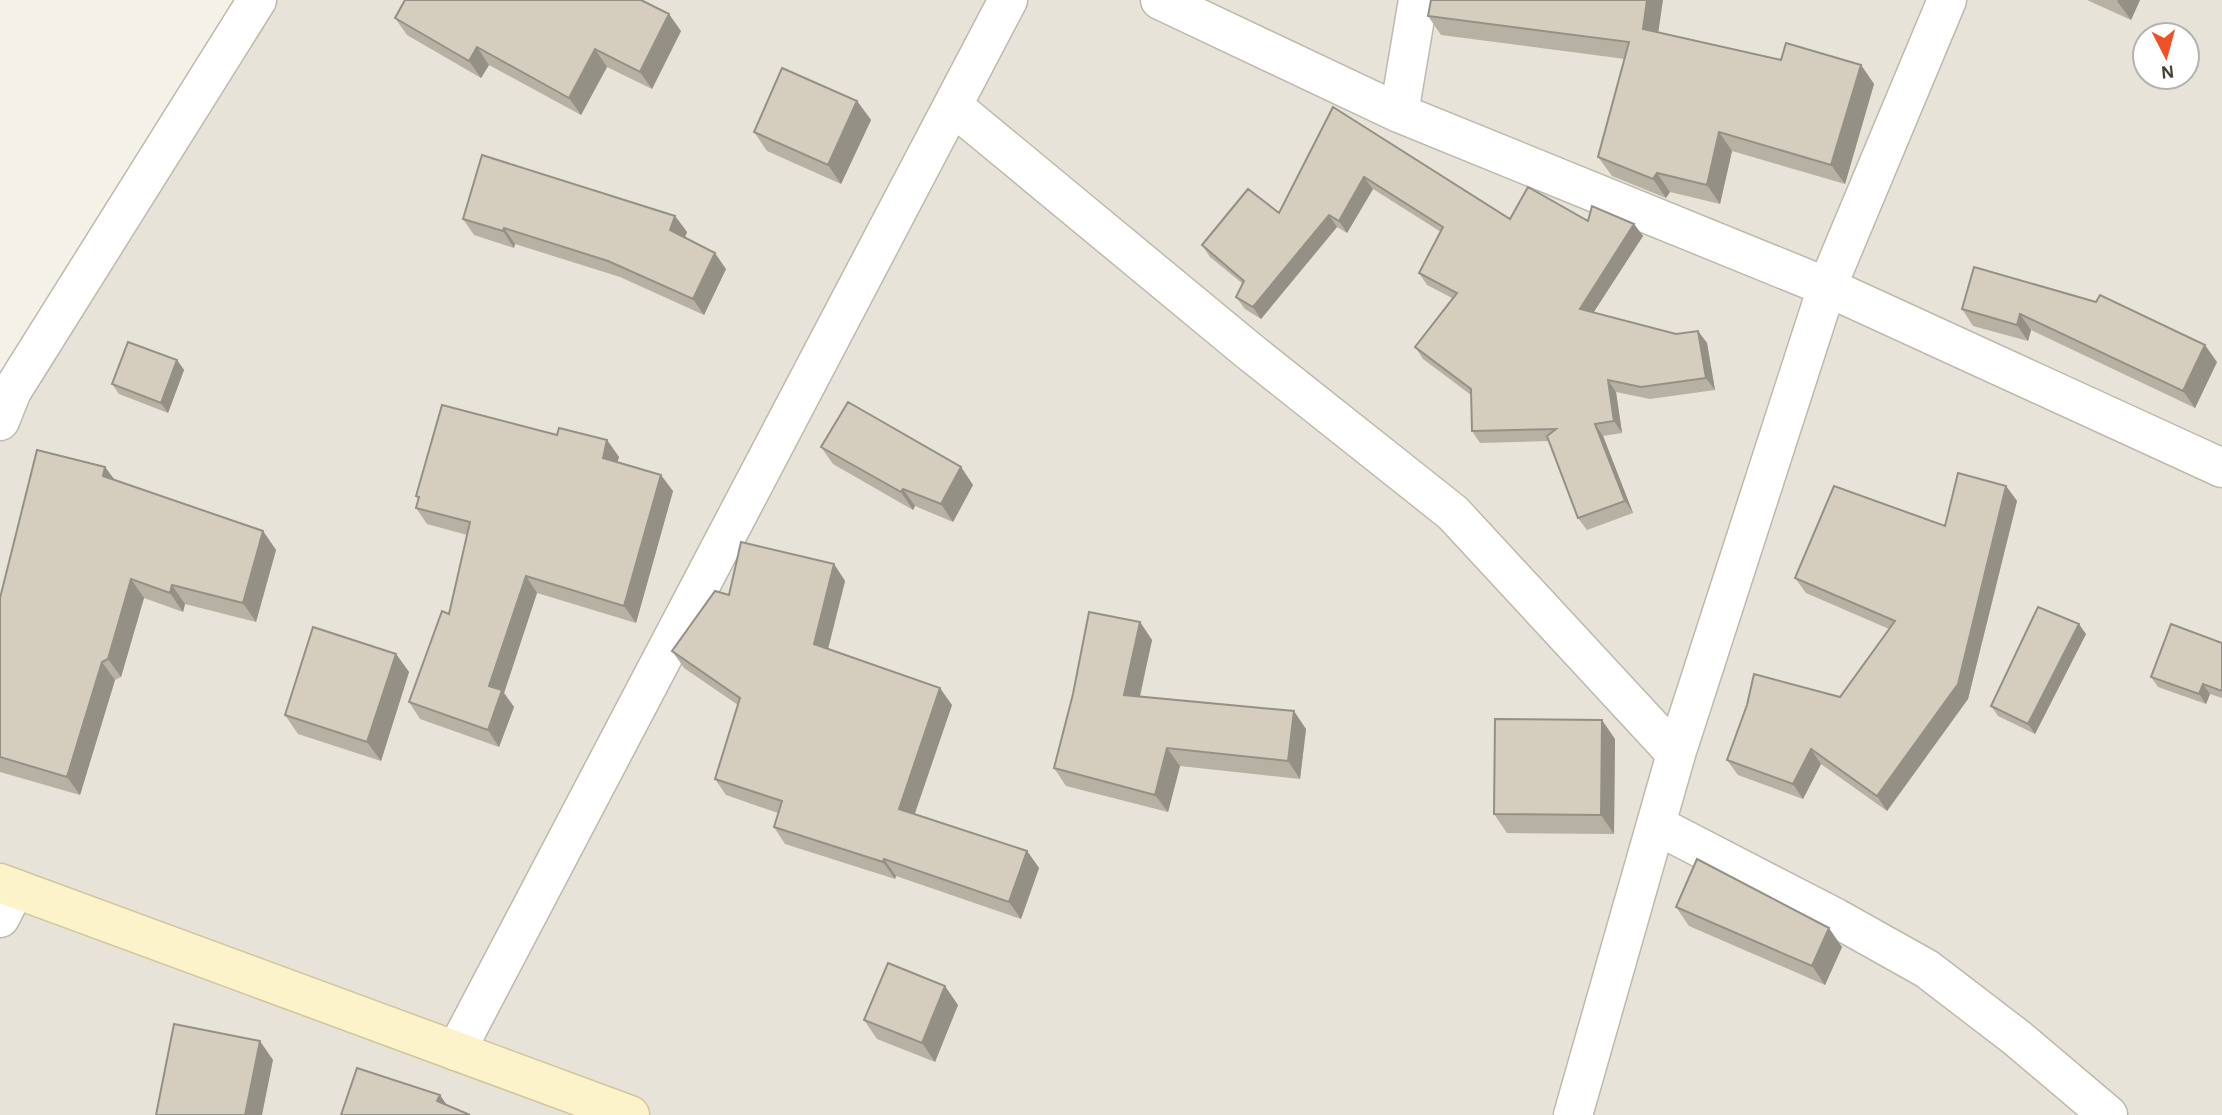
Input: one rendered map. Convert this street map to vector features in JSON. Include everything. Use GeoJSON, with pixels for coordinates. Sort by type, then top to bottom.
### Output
{"type":"FeatureCollection","features":[{"type":"Feature","properties":{"kind":"main road"},"geometry":{"type":"LineString","coordinates":[[5,897],[456,1051],[631,1115]]}},
{"type":"Feature","properties":{"kind":"street"},"geometry":{"type":"LineString","coordinates":[[0,421],[12,391],[257,0]]}},
{"type":"Feature","properties":{"kind":"street"},"geometry":{"type":"LineString","coordinates":[[456,1051],[1008,0]]}},
{"type":"Feature","properties":{"kind":"street"},"geometry":{"type":"LineString","coordinates":[[1160,0],[1399,113],[1827,287],[2222,468]]}},
{"type":"Feature","properties":{"kind":"street"},"geometry":{"type":"LineString","coordinates":[[1399,113],[1418,0]]}},
{"type":"Feature","properties":{"kind":"street"},"geometry":{"type":"LineString","coordinates":[[1573,1115],[1676,754],[1827,287],[1947,0]]}},
{"type":"Feature","properties":{"kind":"street"},"geometry":{"type":"LineString","coordinates":[[954,107],[1249,351],[1453,513],[1676,754]]}},
{"type":"Feature","properties":{"kind":"street"},"geometry":{"type":"LineString","coordinates":[[1656,825],[1836,918],[1927,969],[2017,1038],[2108,1115]]}},
{"type":"Feature","properties":{"kind":"shaded area"},"geometry":{"type":"Polygon","coordinates":[[[269,0],[2222,0],[2222,1115],[0,1115],[0,440],[18,389],[269,0]]]}},
{"type":"Feature","properties":{"kind":"building"},"geometry":{"type":"Polygon","coordinates":[[[405,0],[641,0],[669,14],[640,72],[595,49],[569,98],[477,47],[469,61],[395,18],[405,0]]]}},
{"type":"Feature","properties":{"kind":"building"},"geometry":{"type":"Polygon","coordinates":[[[1431,0],[1647,0],[1643,29],[1781,60],[1786,43],[1861,65],[1831,165],[1719,132],[1707,185],[1657,173],[1653,179],[1598,157],[1629,42],[1428,16],[1431,0]]]}},
{"type":"Feature","properties":{"kind":"building"},"geometry":{"type":"Polygon","coordinates":[[[782,68],[857,101],[828,165],[754,132],[782,68]]]}},
{"type":"Feature","properties":{"kind":"building"},"geometry":{"type":"Polygon","coordinates":[[[1333,107],[1510,219],[1528,187],[1588,221],[1592,206],[1634,224],[1580,309],[1676,334],[1698,331],[1706,378],[1641,387],[1608,380],[1614,421],[1595,424],[1625,501],[1578,518],[1547,436],[1556,429],[1472,431],[1471,389],[1415,347],[1457,293],[1419,273],[1443,227],[1364,177],[1339,221],[1329,215],[1253,307],[1236,297],[1244,281],[1202,245],[1248,189],[1279,213],[1333,107]]]}},
{"type":"Feature","properties":{"kind":"building"},"geometry":{"type":"Polygon","coordinates":[[[482,155],[675,216],[670,230],[715,253],[693,299],[608,261],[504,228],[503,231],[463,219],[482,155]]]}},
{"type":"Feature","properties":{"kind":"building"},"geometry":{"type":"Polygon","coordinates":[[[1974,267],[2096,302],[2100,295],[2205,345],[2183,391],[2020,314],[2017,325],[1962,309],[1974,267]]]}},
{"type":"Feature","properties":{"kind":"building"},"geometry":{"type":"Polygon","coordinates":[[[128,342],[177,360],[161,403],[112,384],[128,342]]]}},
{"type":"Feature","properties":{"kind":"building"},"geometry":{"type":"Polygon","coordinates":[[[848,402],[961,467],[941,504],[903,489],[901,492],[821,447],[848,402]]]}},
{"type":"Feature","properties":{"kind":"building"},"geometry":{"type":"Polygon","coordinates":[[[442,405],[557,435],[559,428],[607,440],[603,458],[661,475],[624,606],[526,576],[489,686],[502,690],[488,730],[409,702],[442,611],[449,614],[470,522],[416,508],[419,497],[416,496],[442,405]]]}},
{"type":"Feature","properties":{"kind":"building"},"geometry":{"type":"Polygon","coordinates":[[[37,450],[105,467],[103,476],[263,531],[243,603],[172,585],[170,593],[131,579],[108,659],[102,662],[67,777],[0,757],[0,598],[37,450]]]}},
{"type":"Feature","properties":{"kind":"building"},"geometry":{"type":"Polygon","coordinates":[[[1958,473],[2006,486],[1958,684],[1877,796],[1811,749],[1793,784],[1727,760],[1747,705],[1754,674],[1840,697],[1895,621],[1795,578],[1834,486],[1945,526],[1958,473]]]}},
{"type":"Feature","properties":{"kind":"building"},"geometry":{"type":"Polygon","coordinates":[[[741,542],[834,564],[814,644],[940,688],[899,809],[1027,851],[1009,902],[884,859],[883,862],[774,827],[782,801],[715,779],[740,698],[672,651],[715,591],[729,595],[741,542]]]}},
{"type":"Feature","properties":{"kind":"building"},"geometry":{"type":"Polygon","coordinates":[[[2038,607],[2079,624],[2028,724],[1991,706],[2038,607]]]}},
{"type":"Feature","properties":{"kind":"building"},"geometry":{"type":"Polygon","coordinates":[[[1089,612],[1140,622],[1124,695],[1294,711],[1288,761],[1167,748],[1155,795],[1054,768],[1073,694],[1089,612]]]}},
{"type":"Feature","properties":{"kind":"building"},"geometry":{"type":"Polygon","coordinates":[[[2171,624],[2222,643],[2222,691],[2203,684],[2199,694],[2151,677],[2171,624]]]}},
{"type":"Feature","properties":{"kind":"building"},"geometry":{"type":"Polygon","coordinates":[[[313,627],[396,654],[367,742],[285,715],[313,627]]]}},
{"type":"Feature","properties":{"kind":"building"},"geometry":{"type":"Polygon","coordinates":[[[1495,719],[1602,720],[1601,815],[1494,814],[1495,719]]]}},
{"type":"Feature","properties":{"kind":"building"},"geometry":{"type":"Polygon","coordinates":[[[1697,859],[1829,928],[1812,966],[1676,907],[1697,859]]]}},
{"type":"Feature","properties":{"kind":"building"},"geometry":{"type":"Polygon","coordinates":[[[888,963],[945,986],[922,1043],[864,1020],[888,963]]]}},
{"type":"Feature","properties":{"kind":"building"},"geometry":{"type":"Polygon","coordinates":[[[174,1024],[260,1041],[245,1115],[156,1115],[174,1024]]]}},
{"type":"Feature","properties":{"kind":"building"},"geometry":{"type":"Polygon","coordinates":[[[357,1068],[440,1095],[437,1101],[470,1115],[341,1115],[357,1068]]]}}]}
